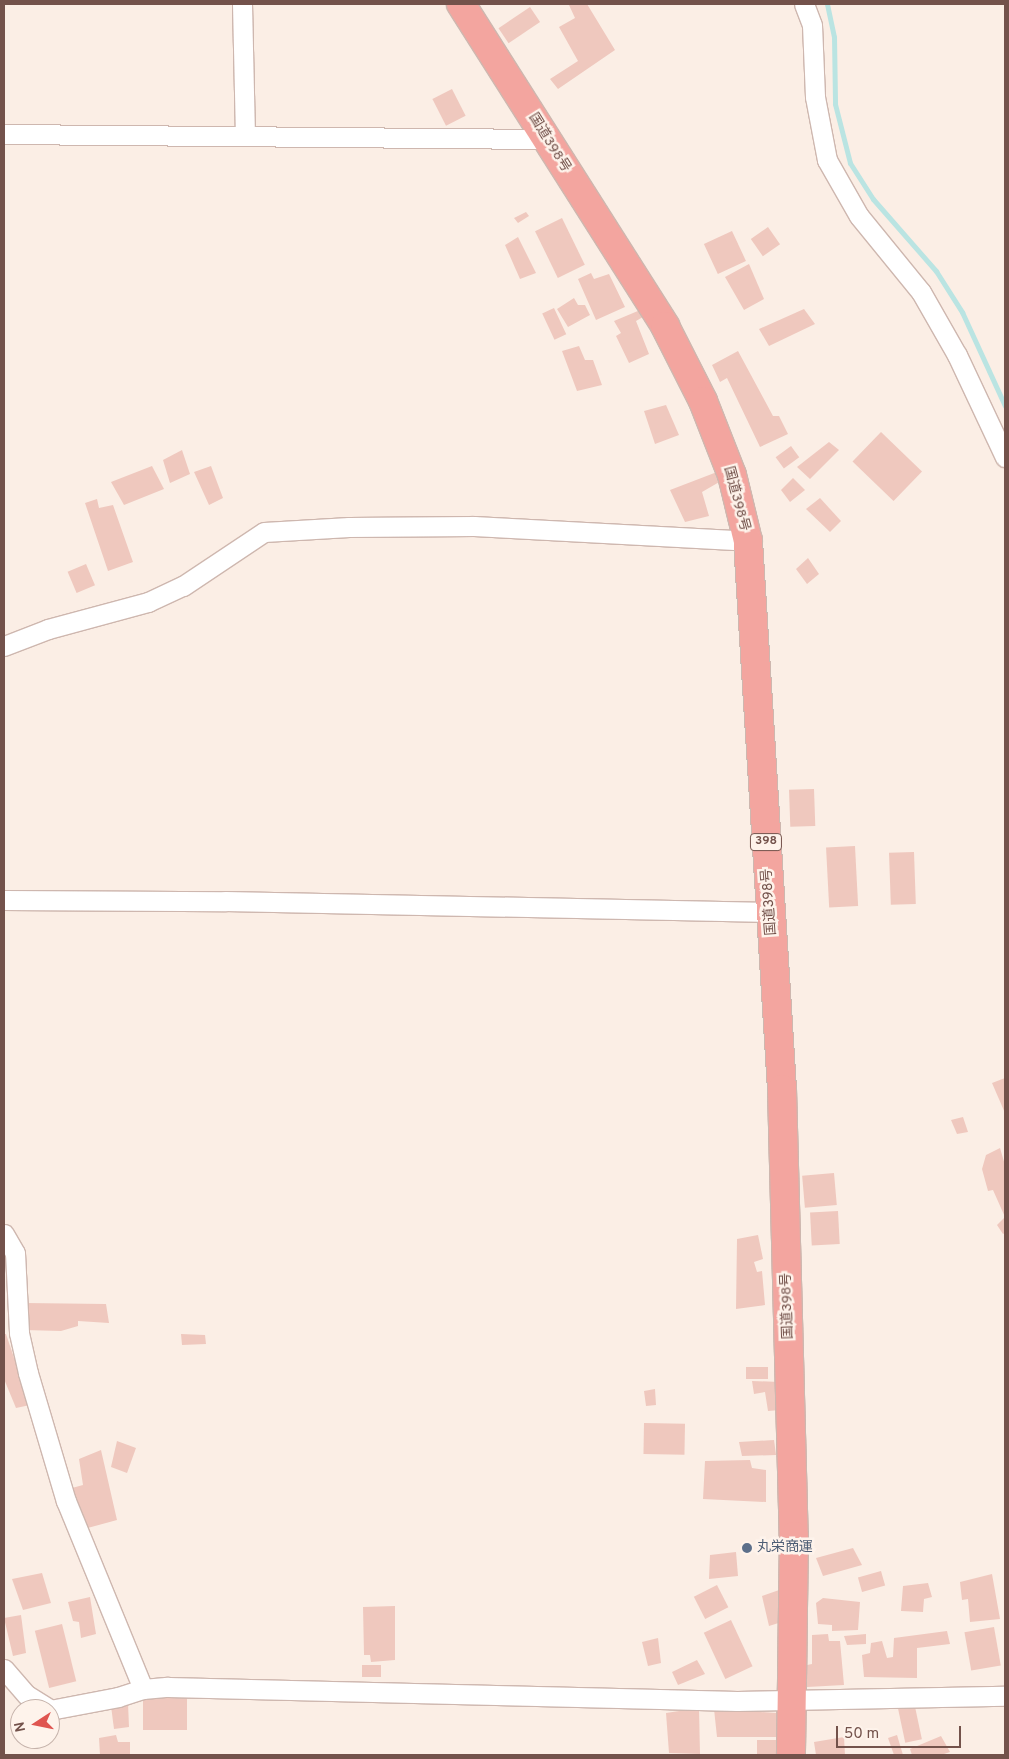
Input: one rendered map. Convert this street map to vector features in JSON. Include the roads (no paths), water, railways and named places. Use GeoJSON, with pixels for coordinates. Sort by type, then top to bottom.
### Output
{"type":"FeatureCollection","features":[{"type":"Feature","properties":{"kind":"highway","name":"国道398号"},"geometry":{"type":"LineString","coordinates":[[461,4],[664,326],[704,401],[732,475],[748,541],[782,1089],[792,1487],[791,1755]]}},
{"type":"Feature","properties":{"kind":"street"},"geometry":{"type":"LineString","coordinates":[[242,4],[245,134]]}},
{"type":"Feature","properties":{"kind":"street"},"geometry":{"type":"LineString","coordinates":[[804,4],[812,25],[816,105],[827,160],[859,216],[921,292],[958,355],[1005,457]]}},
{"type":"Feature","properties":{"kind":"street"},"geometry":{"type":"LineString","coordinates":[[4,134],[245,134],[524,141],[546,139]]}},
{"type":"Feature","properties":{"kind":"street"},"geometry":{"type":"LineString","coordinates":[[4,646],[48,629],[157,598],[183,586],[264,532],[349,527],[474,526],[748,541]]}},
{"type":"Feature","properties":{"kind":"street"},"geometry":{"type":"LineString","coordinates":[[4,900],[225,901],[771,912]]}},
{"type":"Feature","properties":{"kind":"street"},"geometry":{"type":"LineString","coordinates":[[4,1234],[15,1253],[19,1333],[28,1373],[66,1501],[143,1688]]}},
{"type":"Feature","properties":{"kind":"street"},"geometry":{"type":"LineString","coordinates":[[4,1669],[27,1695],[33,1699]]}},
{"type":"Feature","properties":{"kind":"street"},"geometry":{"type":"LineString","coordinates":[[60,1707],[118,1697],[143,1688],[737,1700],[1005,1696]]}},
{"type":"Feature","properties":{"kind":"waterway"},"geometry":{"type":"LineString","coordinates":[[827,4],[834,37],[835,104],[850,163],[873,199],[936,271],[962,312],[1005,406]]}},
{"type":"Feature","properties":{"kind":"place","name":"丸栄商運"},"geometry":{"type":"Point","coordinates":[747,1548]}}]}
